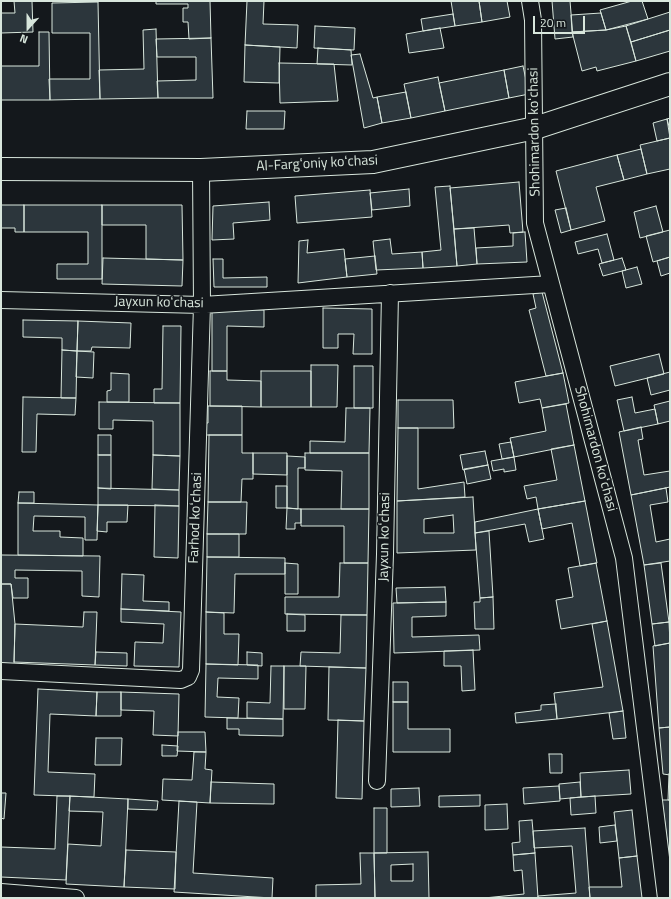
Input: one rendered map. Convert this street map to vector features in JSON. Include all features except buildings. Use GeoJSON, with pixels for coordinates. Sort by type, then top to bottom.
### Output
{"type":"FeatureCollection","features":[{"type":"Feature","properties":{"kind":"main road","name":"Al-Fargʻoniy koʻchasi"},"geometry":{"type":"LineString","coordinates":[[1,169],[201,170],[372,162],[535,128],[670,84]]}},
{"type":"Feature","properties":{"kind":"street","name":"Shohimardon koʻchasi"},"geometry":{"type":"LineString","coordinates":[[530,1],[533,20],[535,223],[624,558],[666,898]]}},
{"type":"Feature","properties":{"kind":"street","name":"Farhod koʻchasi"},"geometry":{"type":"LineString","coordinates":[[1,671],[181,680],[188,677],[191,670],[202,304],[201,170]]}},
{"type":"Feature","properties":{"kind":"street","name":"Jayxun koʻchasi"},"geometry":{"type":"LineString","coordinates":[[1,300],[202,304],[551,284]]}},
{"type":"Feature","properties":{"kind":"street","name":"Jayxun koʻchasi"},"geometry":{"type":"LineString","coordinates":[[377,781],[385,554],[390,293]]}},
{"type":"Feature","properties":{"kind":"street"},"geometry":{"type":"LineString","coordinates":[[1,892],[76,898]]}}]}
